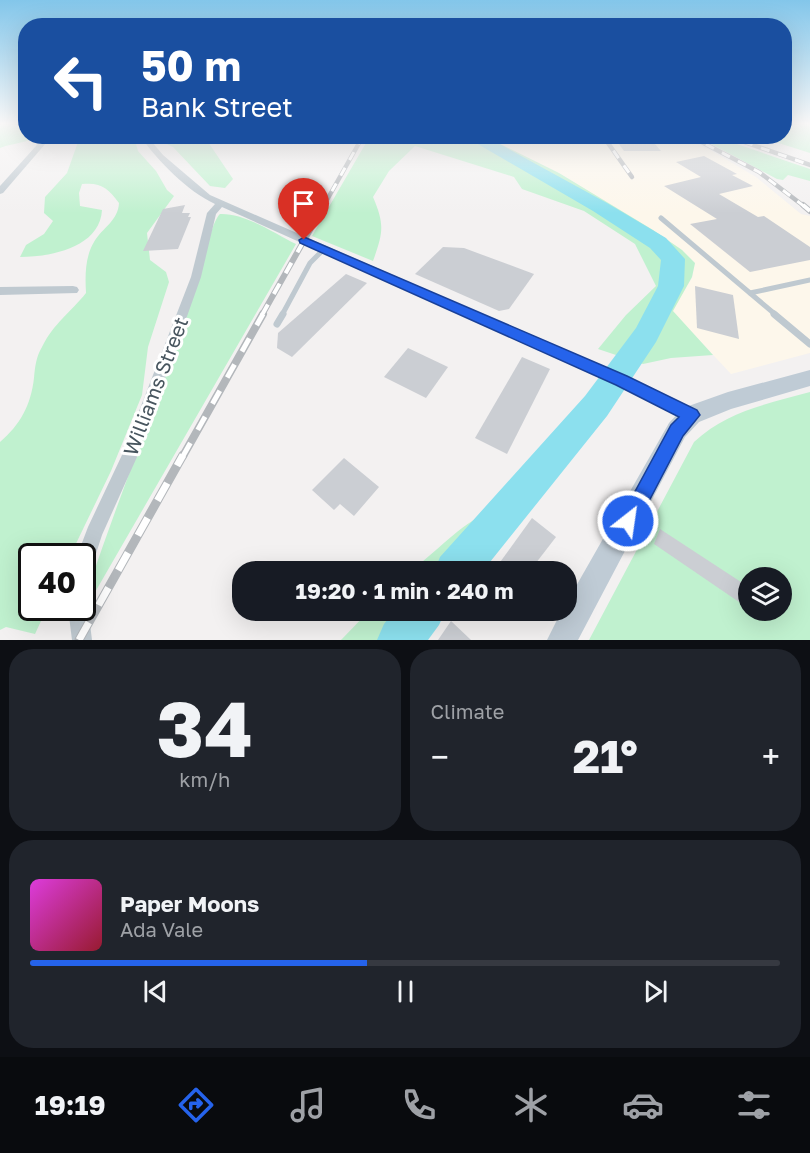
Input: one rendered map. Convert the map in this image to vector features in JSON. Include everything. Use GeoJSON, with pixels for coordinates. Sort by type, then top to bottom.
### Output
{"type":"FeatureCollection","features":[{"type":"Feature","properties":{"kind":"street"},"geometry":{"type":"LineString","coordinates":[[0,190],[33,154]]}},
{"type":"Feature","properties":{"kind":"street"},"geometry":{"type":"LineString","coordinates":[[157,154],[197,190],[221,203],[692,415]]}},
{"type":"Feature","properties":{"kind":"street","name":"Williams Street"},"geometry":{"type":"LineString","coordinates":[[91,543],[129,457],[196,277],[212,213],[221,203]]}},
{"type":"Feature","properties":{"kind":"street"},"geometry":{"type":"LineString","coordinates":[[0,291],[73,290]]}},
{"type":"Feature","properties":{"kind":"street"},"geometry":{"type":"LineString","coordinates":[[562,640],[677,430],[692,415],[728,401],[810,378]]}},
{"type":"Feature","properties":{"kind":"street"},"geometry":{"type":"LineString","coordinates":[[80,621],[82,640]]}},
{"type":"Feature","properties":{"kind":"lane"},"geometry":{"type":"LineString","coordinates":[[661,218],[810,344]]}},
{"type":"Feature","properties":{"kind":"lane"},"geometry":{"type":"LineString","coordinates":[[277,324],[310,263],[324,249]]}},
{"type":"Feature","properties":{"kind":"lane"},"geometry":{"type":"LineString","coordinates":[[750,293],[810,280]]}},
{"type":"Feature","properties":{"kind":"shaded area"},"geometry":{"type":"Polygon","coordinates":[[[520,154],[717,154],[756,177],[801,214],[810,216],[810,353],[731,374],[672,311],[692,278],[695,263],[682,250],[653,230],[559,173],[520,154]]]}},
{"type":"Feature","properties":{"kind":"green space"},"geometry":{"type":"Polygon","coordinates":[[[74,154],[141,154],[174,196],[147,233],[150,260],[166,272],[169,282],[148,347],[142,395],[111,471],[76,543],[18,543],[18,621],[41,621],[35,634],[6,627],[0,630],[0,442],[19,421],[27,406],[40,351],[57,325],[86,293],[86,267],[91,248],[116,215],[119,203],[111,193],[99,185],[82,184],[79,193],[80,206],[102,210],[99,223],[92,233],[83,242],[71,248],[45,255],[20,257],[26,245],[44,234],[53,221],[44,213],[45,197],[67,173],[74,154]]]}},
{"type":"Feature","properties":{"kind":"green space"},"geometry":{"type":"Polygon","coordinates":[[[180,154],[216,154],[233,179],[225,188],[210,186],[180,154]]]}},
{"type":"Feature","properties":{"kind":"green space"},"geometry":{"type":"Polygon","coordinates":[[[360,154],[407,154],[389,171],[373,197],[381,229],[373,261],[312,236],[360,154]]]}},
{"type":"Feature","properties":{"kind":"green space"},"geometry":{"type":"Polygon","coordinates":[[[440,154],[520,154],[559,173],[682,250],[695,263],[692,277],[673,311],[713,355],[671,358],[643,364],[598,349],[626,315],[656,286],[635,244],[584,211],[522,189],[514,177],[440,154]]]}},
{"type":"Feature","properties":{"kind":"green space"},"geometry":{"type":"Polygon","coordinates":[[[730,154],[766,154],[810,169],[810,181],[788,175],[783,180],[730,154]]]}},
{"type":"Feature","properties":{"kind":"green space"},"geometry":{"type":"Polygon","coordinates":[[[220,214],[249,220],[296,244],[96,591],[96,566],[185,320],[220,214]]]}},
{"type":"Feature","properties":{"kind":"green space"},"geometry":{"type":"Polygon","coordinates":[[[810,392],[810,640],[589,640],[694,442],[720,423],[763,405],[810,392]]]}},
{"type":"Feature","properties":{"kind":"green space"},"geometry":{"type":"Polygon","coordinates":[[[488,512],[502,512],[505,523],[474,561],[423,561],[458,531],[488,512]]]}},
{"type":"Feature","properties":{"kind":"green space"},"geometry":{"type":"Polygon","coordinates":[[[359,621],[431,621],[418,640],[341,640],[359,621]]]}},
{"type":"Feature","properties":{"kind":"building"},"geometry":{"type":"Polygon","coordinates":[[[704,156],[737,174],[732,175],[753,186],[719,194],[758,217],[764,216],[810,247],[810,260],[750,272],[690,224],[717,219],[664,186],[701,177],[676,162],[704,156]]]}},
{"type":"Feature","properties":{"kind":"building"},"geometry":{"type":"Polygon","coordinates":[[[185,205],[182,213],[190,213],[188,217],[191,217],[178,249],[143,251],[163,209],[185,205]]]}},
{"type":"Feature","properties":{"kind":"building"},"geometry":{"type":"Polygon","coordinates":[[[443,247],[464,248],[534,274],[509,309],[499,311],[415,274],[443,247]]]}},
{"type":"Feature","properties":{"kind":"building"},"geometry":{"type":"Polygon","coordinates":[[[346,274],[367,283],[292,357],[277,348],[278,333],[346,274]]]}},
{"type":"Feature","properties":{"kind":"building"},"geometry":{"type":"Polygon","coordinates":[[[695,286],[733,295],[739,339],[697,328],[695,286]]]}},
{"type":"Feature","properties":{"kind":"building"},"geometry":{"type":"Polygon","coordinates":[[[408,348],[448,367],[426,398],[384,377],[408,348]]]}},
{"type":"Feature","properties":{"kind":"building"},"geometry":{"type":"Polygon","coordinates":[[[522,357],[550,369],[507,454],[475,438],[522,357]]]}},
{"type":"Feature","properties":{"kind":"building"},"geometry":{"type":"Polygon","coordinates":[[[344,458],[379,487],[354,516],[340,504],[334,510],[312,490],[344,458]]]}},
{"type":"Feature","properties":{"kind":"building"},"geometry":{"type":"Polygon","coordinates":[[[532,518],[556,537],[537,561],[501,561],[532,518]]]}},
{"type":"Feature","properties":{"kind":"building"},"geometry":{"type":"Polygon","coordinates":[[[660,529],[738,580],[738,601],[654,544],[660,529]]]}},
{"type":"Feature","properties":{"kind":"building"},"geometry":{"type":"Polygon","coordinates":[[[451,621],[471,640],[438,640],[451,621]]]}},
{"type":"Feature","properties":{"kind":"waterway"},"geometry":{"type":"LineString","coordinates":[[464,561],[596,406],[646,335],[671,286],[673,259],[658,243],[600,207],[504,154]]}},
{"type":"Feature","properties":{"kind":"waterway"},"geometry":{"type":"LineString","coordinates":[[400,640],[415,621]]}},
{"type":"Feature","properties":{"kind":"railway"},"geometry":{"type":"LineString","coordinates":[[323,207],[353,154]]}},
{"type":"Feature","properties":{"kind":"railway"},"geometry":{"type":"LineString","coordinates":[[616,154],[632,177]]}},
{"type":"Feature","properties":{"kind":"railway"},"geometry":{"type":"LineString","coordinates":[[724,154],[759,172],[805,207]]}},
{"type":"Feature","properties":{"kind":"railway"},"geometry":{"type":"LineString","coordinates":[[778,154],[810,165]]}},
{"type":"Feature","properties":{"kind":"railway"},"geometry":{"type":"LineString","coordinates":[[262,315],[324,205]]}},
{"type":"Feature","properties":{"kind":"railway"},"geometry":{"type":"LineString","coordinates":[[803,205],[810,211]]}},
{"type":"Feature","properties":{"kind":"railway"},"geometry":{"type":"LineString","coordinates":[[183,456],[263,314]]}},
{"type":"Feature","properties":{"kind":"railway"},"geometry":{"type":"LineString","coordinates":[[79,640],[183,455]]}},
{"type":"Feature","properties":{"kind":"route"},"geometry":{"type":"LineString","coordinates":[[304,240],[621,381],[692,415],[677,430],[628,521]]}}]}
